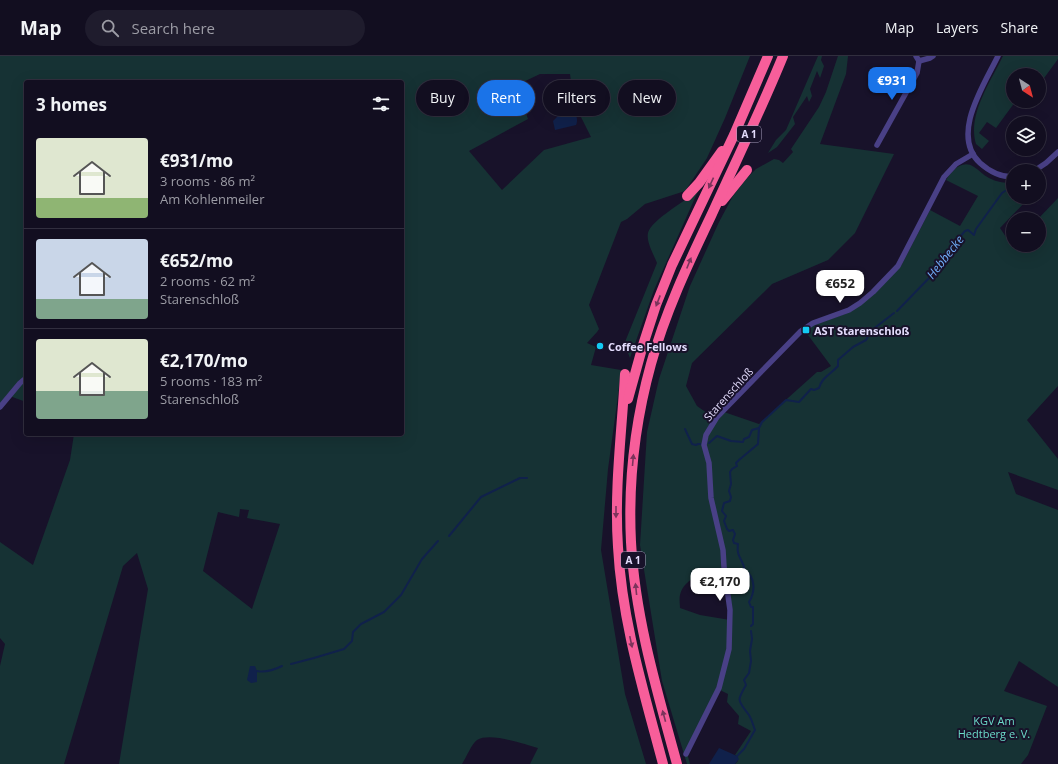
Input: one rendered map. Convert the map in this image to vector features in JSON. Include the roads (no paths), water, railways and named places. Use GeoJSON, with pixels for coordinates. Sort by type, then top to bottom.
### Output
{"type":"FeatureCollection","features":[{"type":"Feature","properties":{"kind":"highway","name":"A 1"},"geometry":{"type":"LineString","coordinates":[[662,761],[633,654],[622,591],[616,515],[619,459],[623,423],[643,345],[656,305],[672,265],[734,135],[768,56]]}},
{"type":"Feature","properties":{"kind":"highway","name":"A 1"},"geometry":{"type":"LineString","coordinates":[[677,764],[649,659],[637,597],[631,543],[630,502],[636,432],[651,365],[670,310],[692,255],[784,56]]}},
{"type":"Feature","properties":{"kind":"highway"},"geometry":{"type":"LineString","coordinates":[[687,196],[699,183],[734,135]]}},
{"type":"Feature","properties":{"kind":"highway"},"geometry":{"type":"LineString","coordinates":[[713,212],[747,170]]}},
{"type":"Feature","properties":{"kind":"highway"},"geometry":{"type":"LineString","coordinates":[[623,423],[625,374]]}},
{"type":"Feature","properties":{"kind":"street"},"geometry":{"type":"LineString","coordinates":[[877,145],[917,73],[918,59],[933,56]]}},
{"type":"Feature","properties":{"kind":"street"},"geometry":{"type":"LineString","coordinates":[[998,56],[969,118],[968,138],[977,161],[986,169],[997,175],[1006,176]]}},
{"type":"Feature","properties":{"kind":"street"},"geometry":{"type":"LineString","coordinates":[[1046,164],[1058,152]]}},
{"type":"Feature","properties":{"kind":"street","name":"Starenschloß"},"geometry":{"type":"LineString","coordinates":[[686,754],[719,688],[729,649],[730,610],[723,550],[711,498],[709,463],[704,445],[706,435],[717,417],[801,332],[813,323],[849,310],[860,303],[890,275],[898,266],[944,177],[956,164],[973,154]]}},
{"type":"Feature","properties":{"kind":"street"},"geometry":{"type":"LineString","coordinates":[[0,408],[24,380]]}},
{"type":"Feature","properties":{"kind":"water"},"geometry":{"type":"Polygon","coordinates":[[[558,116],[576,116],[577,118],[576,125],[555,130],[553,121],[558,116]]]}},
{"type":"Feature","properties":{"kind":"water"},"geometry":{"type":"Polygon","coordinates":[[[250,666],[255,666],[257,671],[257,682],[251,683],[247,680],[250,666]]]}},
{"type":"Feature","properties":{"kind":"water"},"geometry":{"type":"Polygon","coordinates":[[[719,748],[737,756],[739,759],[735,764],[709,764],[719,748]]]}},
{"type":"Feature","properties":{"kind":"waterway","name":"Hebbecke"},"geometry":{"type":"LineString","coordinates":[[897,311],[932,275],[936,265],[965,231],[968,230],[974,235],[976,229],[1005,191]]}},
{"type":"Feature","properties":{"kind":"waterway","name":"Hebbecke"},"geometry":{"type":"LineString","coordinates":[[751,626],[753,624],[753,607],[751,607],[749,602],[753,590],[753,581],[749,574],[745,571],[738,552],[738,544],[734,543],[733,540],[735,534],[733,530],[729,531],[727,529],[724,521],[726,516],[722,511],[724,503],[730,501],[731,497],[729,491],[731,484],[730,472],[737,466],[736,463],[758,444],[759,428],[762,422],[786,400],[799,402],[811,389],[814,390],[819,388],[824,378],[838,366],[838,360],[853,347],[866,340],[872,330],[894,313]]}},
{"type":"Feature","properties":{"kind":"waterway"},"geometry":{"type":"LineString","coordinates":[[709,443],[717,436],[731,441],[743,442],[744,439],[749,437],[752,430],[759,428]]}},
{"type":"Feature","properties":{"kind":"waterway"},"geometry":{"type":"LineString","coordinates":[[685,429],[692,444],[700,444]]}},
{"type":"Feature","properties":{"kind":"waterway"},"geometry":{"type":"LineString","coordinates":[[449,536],[481,497],[520,478],[527,478]]}},
{"type":"Feature","properties":{"kind":"waterway"},"geometry":{"type":"LineString","coordinates":[[291,664],[344,649],[352,641],[353,632],[361,624],[384,612],[401,595],[422,559],[438,541]]}},
{"type":"Feature","properties":{"kind":"waterway","name":"Hebbecke"},"geometry":{"type":"LineString","coordinates":[[737,756],[744,749],[755,730],[750,717],[740,701],[746,685],[744,680],[749,673],[751,661],[751,631]]}},
{"type":"Feature","properties":{"kind":"waterway"},"geometry":{"type":"LineString","coordinates":[[257,671],[270,671],[282,666]]}},
{"type":"Feature","properties":{"kind":"place","name":"AST Starenschloß"},"geometry":{"type":"Point","coordinates":[806,330]}},
{"type":"Feature","properties":{"kind":"place","name":"Coffee Fellows"},"geometry":{"type":"Point","coordinates":[600,346]}},
{"type":"Feature","properties":{"kind":"park label","name":"KGV Am Hedtberg e. V."},"geometry":{"type":"Point","coordinates":[994,726]}}]}
